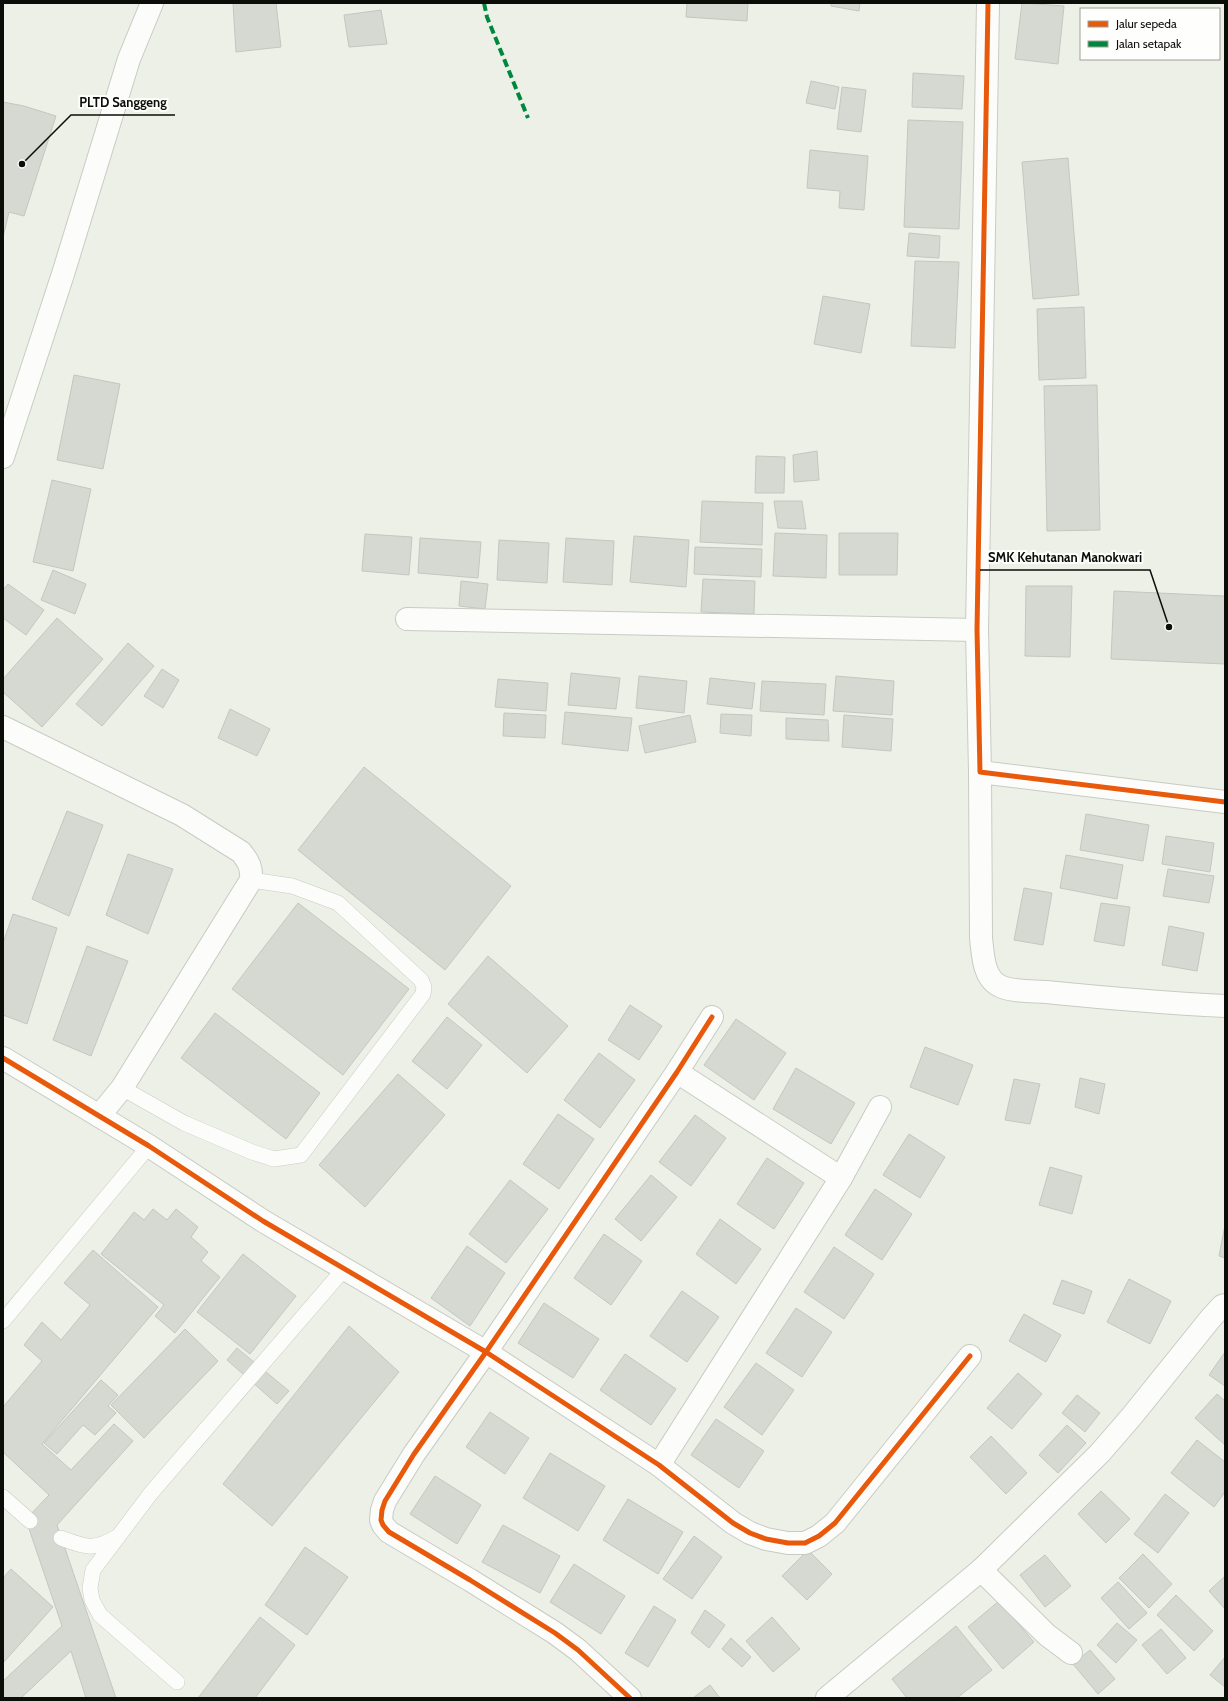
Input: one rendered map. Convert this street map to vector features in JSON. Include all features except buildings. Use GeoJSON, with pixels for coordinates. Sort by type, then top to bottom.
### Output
{"type":"FeatureCollection","features":[{"type":"Feature","properties":{"kind":"street"},"geometry":{"type":"LineString","coordinates":[[3,457],[63,274],[129,59],[152,3]]}},
{"type":"Feature","properties":{"kind":"street"},"geometry":{"type":"LineString","coordinates":[[988,3],[977,630],[982,938],[985,964],[989,976],[998,985],[1010,989],[1225,1006]]}},
{"type":"Feature","properties":{"kind":"street"},"geometry":{"type":"LineString","coordinates":[[407,619],[977,630]]}},
{"type":"Feature","properties":{"kind":"street"},"geometry":{"type":"LineString","coordinates":[[3,727],[182,815],[242,852],[249,861],[252,869],[251,880],[122,1088],[99,1116]]}},
{"type":"Feature","properties":{"kind":"street"},"geometry":{"type":"LineString","coordinates":[[980,772],[1225,802]]}},
{"type":"Feature","properties":{"kind":"street"},"geometry":{"type":"LineString","coordinates":[[630,1698],[578,1650],[555,1633],[389,1532],[382,1525],[382,1510],[385,1501],[414,1454],[486,1352],[677,1072],[712,1016]]}},
{"type":"Feature","properties":{"kind":"street"},"geometry":{"type":"LineString","coordinates":[[3,1058],[149,1146],[263,1221],[486,1352],[659,1465],[733,1523],[750,1533],[766,1539],[788,1543],[805,1543],[819,1536],[835,1523],[970,1356]]}},
{"type":"Feature","properties":{"kind":"street"},"geometry":{"type":"LineString","coordinates":[[677,1072],[841,1178]]}},
{"type":"Feature","properties":{"kind":"street"},"geometry":{"type":"LineString","coordinates":[[659,1465],[841,1178],[880,1107]]}},
{"type":"Feature","properties":{"kind":"street"},"geometry":{"type":"LineString","coordinates":[[827,1698],[981,1570],[1100,1453],[1132,1416],[1211,1318],[1222,1306],[1225,1305]]}},
{"type":"Feature","properties":{"kind":"street"},"geometry":{"type":"LineString","coordinates":[[981,1570],[1047,1636],[1070,1654]]}},
{"type":"Feature","properties":{"kind":"lane"},"geometry":{"type":"LineString","coordinates":[[122,1088],[184,1123],[252,1152],[274,1159],[301,1155],[423,994],[424,987],[421,980],[338,903],[292,886],[251,880]]}},
{"type":"Feature","properties":{"kind":"lane"},"geometry":{"type":"LineString","coordinates":[[3,1322],[149,1146]]}},
{"type":"Feature","properties":{"kind":"lane"},"geometry":{"type":"LineString","coordinates":[[178,1682],[100,1615],[92,1600],[90,1588],[93,1570],[151,1493],[344,1269]]}},
{"type":"Feature","properties":{"kind":"lane"},"geometry":{"type":"LineString","coordinates":[[3,1497],[30,1521]]}},
{"type":"Feature","properties":{"kind":"lane"},"geometry":{"type":"LineString","coordinates":[[61,1538],[91,1548],[105,1544],[120,1536]]}},
{"type":"Feature","properties":{"kind":"marked path"},"geometry":{"type":"LineString","coordinates":[[484,3],[487,17],[528,118]]}},
{"type":"Feature","properties":{"kind":"cycle path"},"geometry":{"type":"LineString","coordinates":[[988,3],[977,630],[980,772],[1225,802]]}},
{"type":"Feature","properties":{"kind":"cycle path"},"geometry":{"type":"LineString","coordinates":[[630,1698],[578,1650],[555,1633],[389,1532],[381,1520],[382,1510],[385,1501],[414,1454],[486,1352],[677,1072],[712,1017]]}},
{"type":"Feature","properties":{"kind":"cycle path"},"geometry":{"type":"LineString","coordinates":[[3,1058],[149,1146],[263,1221],[486,1352],[659,1465],[733,1523],[750,1533],[766,1539],[788,1543],[805,1543],[819,1536],[835,1523],[970,1356]]}},
{"type":"Feature","properties":{"kind":"place","name":"PLTD Sanggeng"},"geometry":{"type":"Point","coordinates":[22,164]}},
{"type":"Feature","properties":{"kind":"place","name":"SMK Kehutanan Manokwari"},"geometry":{"type":"Point","coordinates":[1169,627]}}]}
